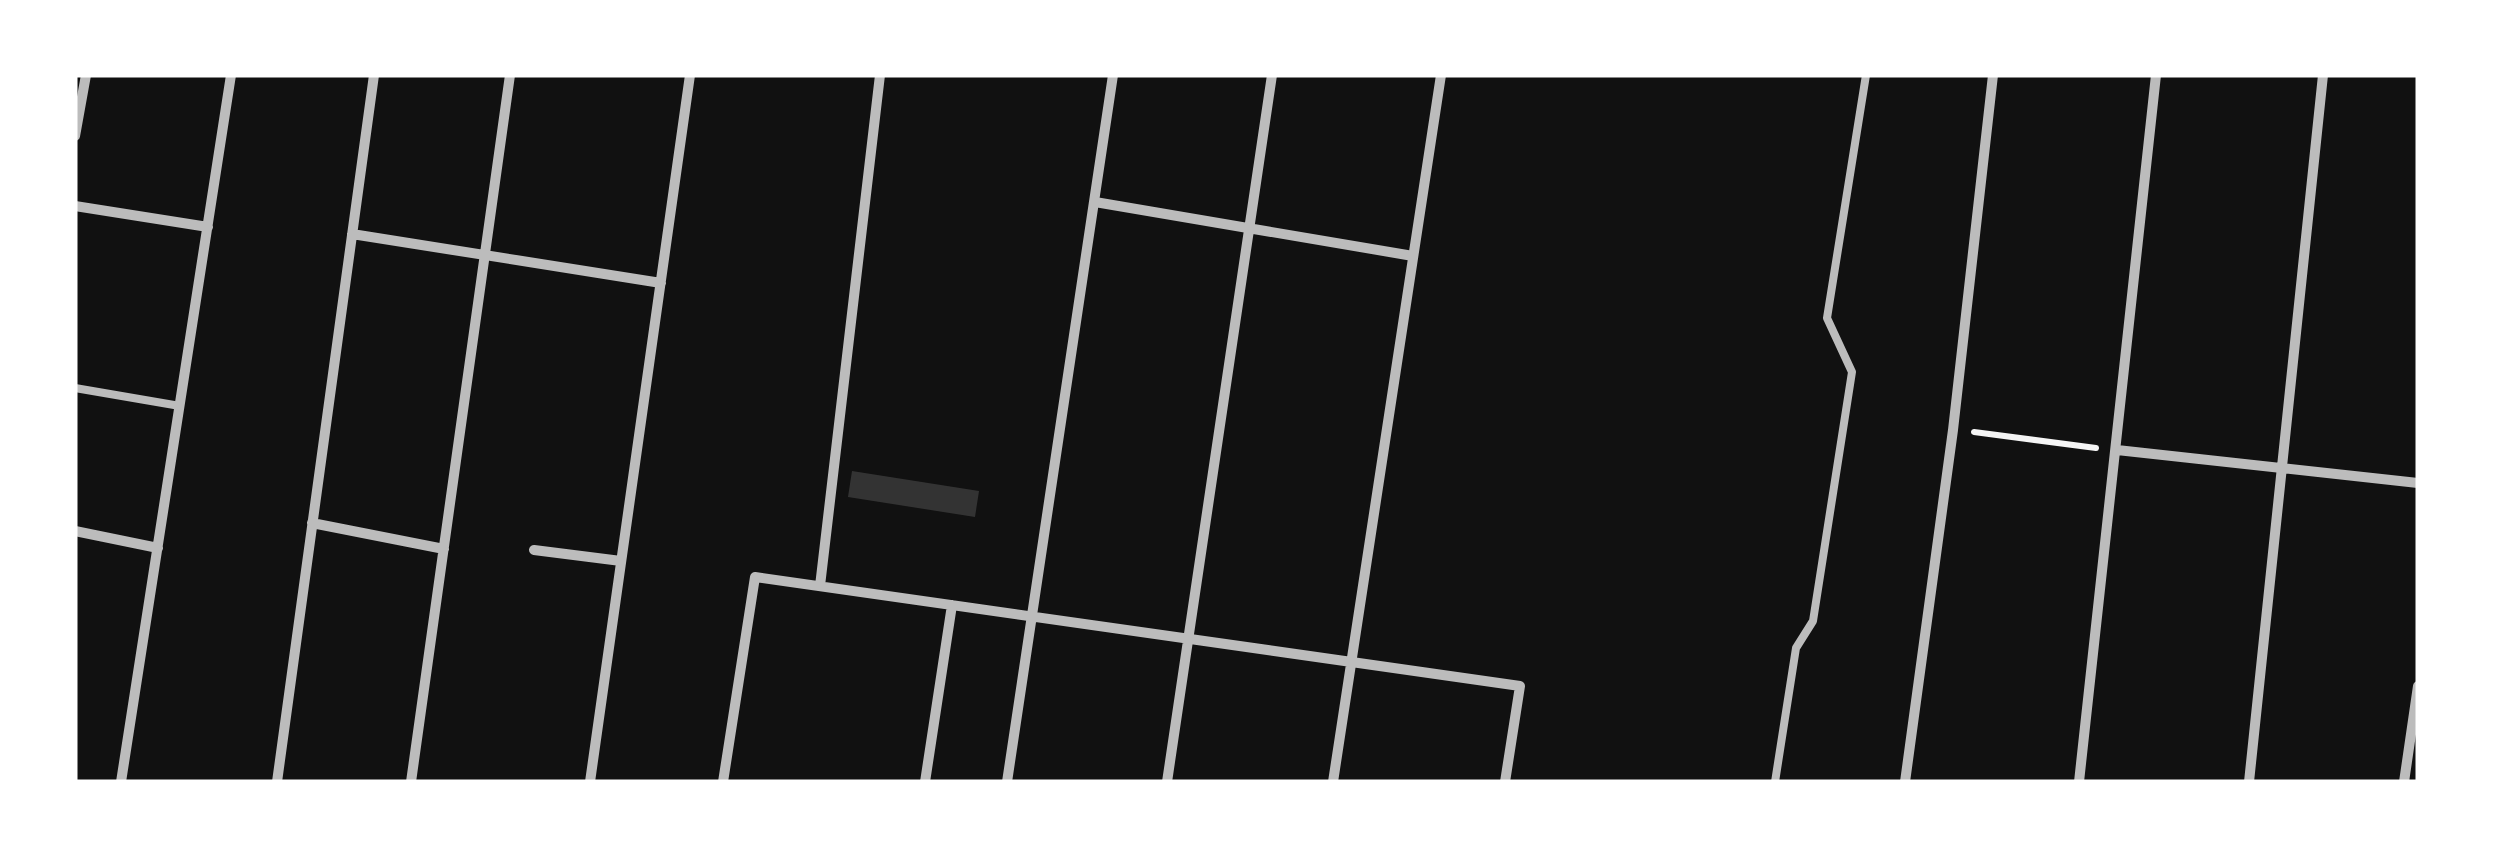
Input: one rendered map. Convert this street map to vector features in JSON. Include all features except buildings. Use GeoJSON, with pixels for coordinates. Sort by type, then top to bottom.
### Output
{"type":"FeatureCollection","features":[{"type":"Feature","properties":{"kind":"street"},"geometry":{"type":"LineString","coordinates":[[75,136],[86,75]]}},
{"type":"Feature","properties":{"kind":"street"},"geometry":{"type":"LineString","coordinates":[[121,782],[231,75]]}},
{"type":"Feature","properties":{"kind":"street"},"geometry":{"type":"LineString","coordinates":[[278,782],[374,75]]}},
{"type":"Feature","properties":{"kind":"street"},"geometry":{"type":"LineString","coordinates":[[411,782],[510,75]]}},
{"type":"Feature","properties":{"kind":"street"},"geometry":{"type":"LineString","coordinates":[[590,782],[690,75]]}},
{"type":"Feature","properties":{"kind":"street"},"geometry":{"type":"LineString","coordinates":[[820,586],[880,75]]}},
{"type":"Feature","properties":{"kind":"street"},"geometry":{"type":"LineString","coordinates":[[1007,782],[1114,75]]}},
{"type":"Feature","properties":{"kind":"street"},"geometry":{"type":"LineString","coordinates":[[1167,782],[1272,75]]}},
{"type":"Feature","properties":{"kind":"street"},"geometry":{"type":"LineString","coordinates":[[1333,782],[1441,75]]}},
{"type":"Feature","properties":{"kind":"street"},"geometry":{"type":"LineString","coordinates":[[1905,782],[1953,430],[1993,75]]}},
{"type":"Feature","properties":{"kind":"street"},"geometry":{"type":"LineString","coordinates":[[2079,782],[2156,75]]}},
{"type":"Feature","properties":{"kind":"street"},"geometry":{"type":"LineString","coordinates":[[2249,782],[2323,75]]}},
{"type":"Feature","properties":{"kind":"street"},"geometry":{"type":"LineString","coordinates":[[1094,202],[1413,256]]}},
{"type":"Feature","properties":{"kind":"street"},"geometry":{"type":"LineString","coordinates":[[75,206],[208,227]]}},
{"type":"Feature","properties":{"kind":"street"},"geometry":{"type":"LineString","coordinates":[[352,234],[660,283]]}},
{"type":"Feature","properties":{"kind":"street"},"geometry":{"type":"LineString","coordinates":[[2116,450],[2418,483]]}},
{"type":"Feature","properties":{"kind":"street"},"geometry":{"type":"LineString","coordinates":[[312,523],[444,548]]}},
{"type":"Feature","properties":{"kind":"street"},"geometry":{"type":"LineString","coordinates":[[75,531],[158,548]]}},
{"type":"Feature","properties":{"kind":"street"},"geometry":{"type":"LineString","coordinates":[[534,550],[621,561]]}},
{"type":"Feature","properties":{"kind":"street"},"geometry":{"type":"LineString","coordinates":[[723,782],[755,577],[1520,686],[1505,782]]}},
{"type":"Feature","properties":{"kind":"street"},"geometry":{"type":"LineString","coordinates":[[925,782],[952,605]]}},
{"type":"Feature","properties":{"kind":"street"},"geometry":{"type":"LineString","coordinates":[[2404,782],[2418,686]]}},
{"type":"Feature","properties":{"kind":"lane"},"geometry":{"type":"LineString","coordinates":[[1775,782],[1796,648],[1813,621],[1852,372],[1827,318],[1866,75]]}},
{"type":"Feature","properties":{"kind":"lane"},"geometry":{"type":"LineString","coordinates":[[75,388],[180,406]]}},
{"type":"Feature","properties":{"kind":"path"},"geometry":{"type":"LineString","coordinates":[[1953,430],[2116,450]]}},
{"type":"Feature","properties":{"kind":"shaded area"},"geometry":{"type":"Polygon","coordinates":[[[852,471],[979,491],[975,517],[848,497],[852,471]]]}}]}
